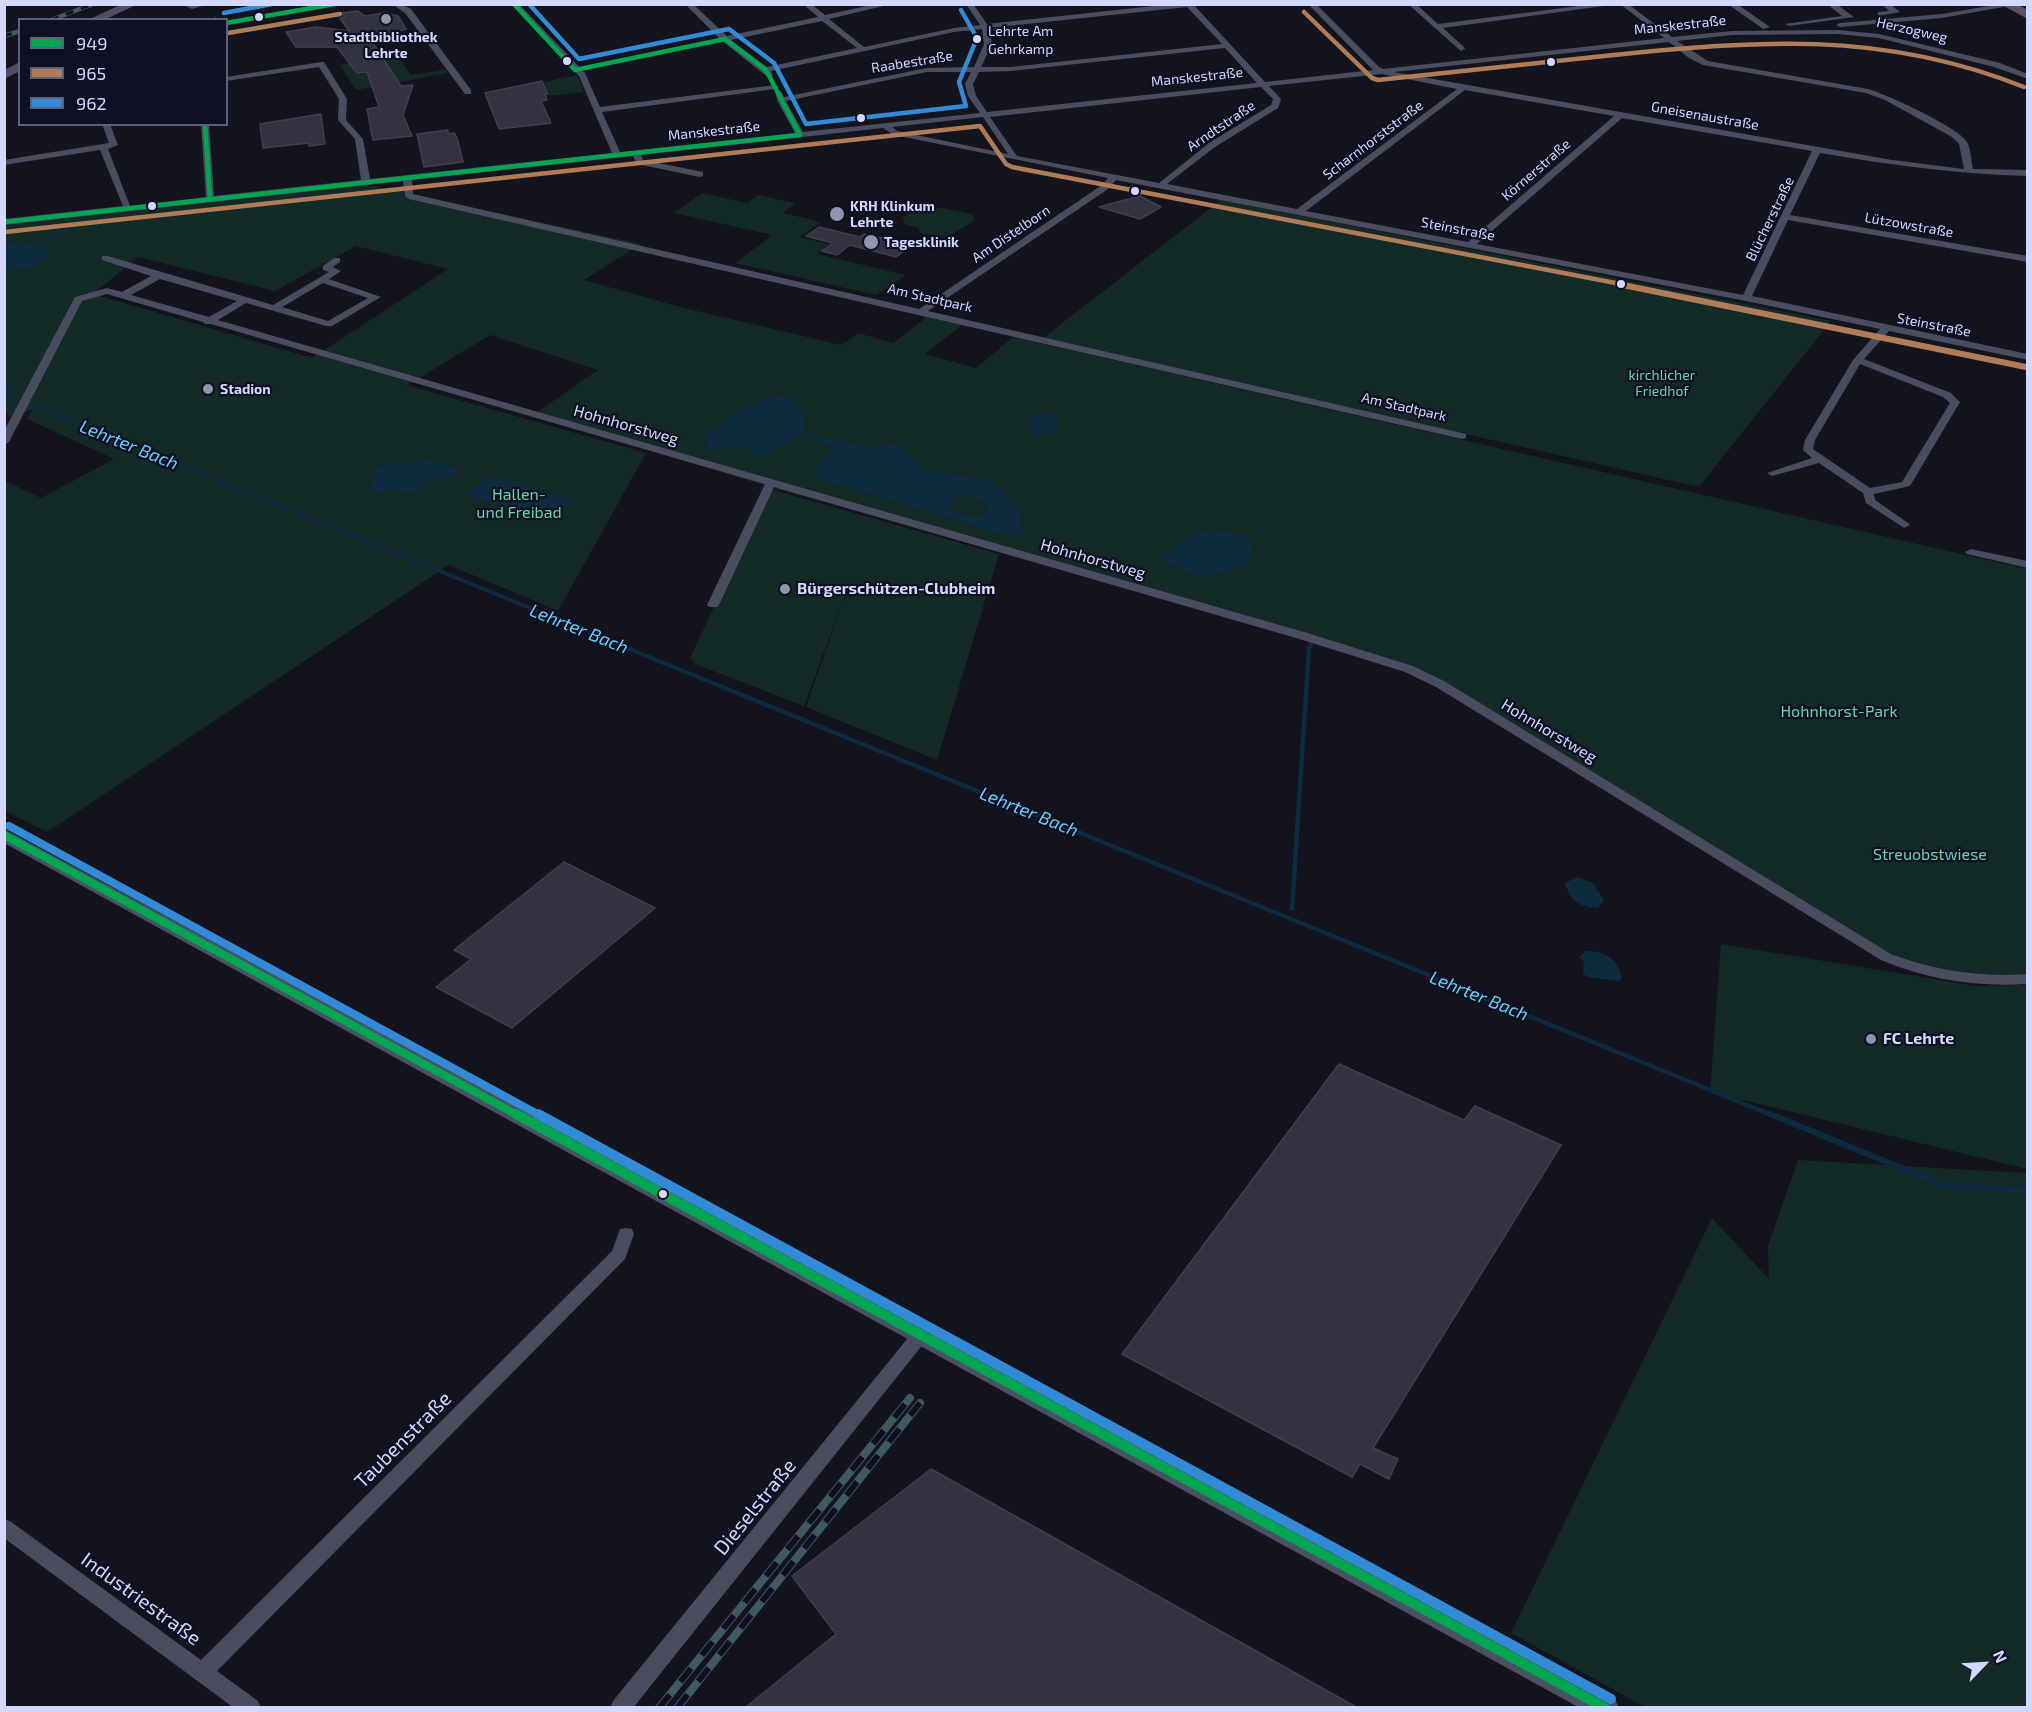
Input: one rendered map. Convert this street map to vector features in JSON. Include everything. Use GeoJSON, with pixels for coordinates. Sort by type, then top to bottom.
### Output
{"type":"FeatureCollection","features":[{"type":"Feature","properties":{"kind":"highway"},"geometry":{"type":"LineString","coordinates":[[2006,4],[2028,15]]}},
{"type":"Feature","properties":{"kind":"main road"},"geometry":{"type":"LineString","coordinates":[[98,18],[133,4]]}},
{"type":"Feature","properties":{"kind":"main road"},"geometry":{"type":"LineString","coordinates":[[4,69],[18,60]]}},
{"type":"Feature","properties":{"kind":"main road"},"geometry":{"type":"LineString","coordinates":[[4,75],[18,67]]}},
{"type":"Feature","properties":{"kind":"street"},"geometry":{"type":"LineString","coordinates":[[185,4],[192,7],[206,4],[214,18]]}},
{"type":"Feature","properties":{"kind":"street"},"geometry":{"type":"LineString","coordinates":[[228,23],[338,4]]}},
{"type":"Feature","properties":{"kind":"street"},"geometry":{"type":"LineString","coordinates":[[395,4],[408,11],[468,92]]}},
{"type":"Feature","properties":{"kind":"street"},"geometry":{"type":"LineString","coordinates":[[514,4],[582,75],[617,155]]}},
{"type":"Feature","properties":{"kind":"street"},"geometry":{"type":"LineString","coordinates":[[688,4],[725,39],[766,70],[800,135]]}},
{"type":"Feature","properties":{"kind":"street"},"geometry":{"type":"LineString","coordinates":[[806,4],[862,49]]}},
{"type":"Feature","properties":{"kind":"street"},"geometry":{"type":"LineString","coordinates":[[725,39],[889,4]]}},
{"type":"Feature","properties":{"kind":"street"},"geometry":{"type":"LineString","coordinates":[[969,4],[985,27],[990,42],[969,84],[972,96],[1014,157]]}},
{"type":"Feature","properties":{"kind":"street"},"geometry":{"type":"LineString","coordinates":[[1120,4],[1126,11]]}},
{"type":"Feature","properties":{"kind":"street"},"geometry":{"type":"LineString","coordinates":[[1311,4],[1379,70]]}},
{"type":"Feature","properties":{"kind":"street"},"geometry":{"type":"LineString","coordinates":[[1411,4],[1461,49]]}},
{"type":"Feature","properties":{"kind":"street"},"geometry":{"type":"LineString","coordinates":[[1436,27],[1615,4]]}},
{"type":"Feature","properties":{"kind":"street"},"geometry":{"type":"LineString","coordinates":[[1623,4],[1670,40],[1706,63],[1868,91],[1888,98],[1955,135],[1963,143],[1969,172]]}},
{"type":"Feature","properties":{"kind":"street"},"geometry":{"type":"LineString","coordinates":[[1731,4],[1764,29]]}},
{"type":"Feature","properties":{"kind":"street"},"geometry":{"type":"LineString","coordinates":[[1830,4],[1850,17]]}},
{"type":"Feature","properties":{"kind":"street","name":"Manskestraße"},"geometry":{"type":"LineString","coordinates":[[4,222],[1670,40],[1896,12],[1885,4]]}},
{"type":"Feature","properties":{"kind":"street","name":"Manskestraße"},"geometry":{"type":"LineString","coordinates":[[1764,29],[1786,32],[1793,28],[1942,16],[2017,4]]}},
{"type":"Feature","properties":{"kind":"street"},"geometry":{"type":"LineString","coordinates":[[766,70],[954,30],[1188,5],[1264,83]]}},
{"type":"Feature","properties":{"kind":"street","name":"Herzogweg"},"geometry":{"type":"LineString","coordinates":[[1786,32],[1838,32],[1879,36],[1997,65],[2028,76]]}},
{"type":"Feature","properties":{"kind":"street","name":"Raabestraße"},"geometry":{"type":"LineString","coordinates":[[781,100],[916,72],[978,67],[1011,69],[1227,46]]}},
{"type":"Feature","properties":{"kind":"street"},"geometry":{"type":"LineString","coordinates":[[228,79],[321,64],[343,99],[342,120],[359,139],[366,182]]}},
{"type":"Feature","properties":{"kind":"street","name":"Gneisenaustraße"},"geometry":{"type":"LineString","coordinates":[[1379,70],[1463,88],[1892,163],[1969,172],[2028,172]]}},
{"type":"Feature","properties":{"kind":"street","name":"Arndtstraße"},"geometry":{"type":"LineString","coordinates":[[1160,186],[1212,145],[1275,106],[1277,99],[1264,83]]}},
{"type":"Feature","properties":{"kind":"street"},"geometry":{"type":"LineString","coordinates":[[598,110],[775,87]]}},
{"type":"Feature","properties":{"kind":"street","name":"Scharnhorststraße"},"geometry":{"type":"LineString","coordinates":[[1299,212],[1463,88]]}},
{"type":"Feature","properties":{"kind":"street","name":"Körnerstraße"},"geometry":{"type":"LineString","coordinates":[[1470,245],[1620,115]]}},
{"type":"Feature","properties":{"kind":"street"},"geometry":{"type":"LineString","coordinates":[[4,163],[114,145],[107,126]]}},
{"type":"Feature","properties":{"kind":"street"},"geometry":{"type":"LineString","coordinates":[[205,126],[210,199]]}},
{"type":"Feature","properties":{"kind":"street","name":"Steinstraße"},"geometry":{"type":"LineString","coordinates":[[885,126],[894,133],[1746,298],[2028,357]]}},
{"type":"Feature","properties":{"kind":"street"},"geometry":{"type":"LineString","coordinates":[[102,147],[126,205]]}},
{"type":"Feature","properties":{"kind":"street","name":"Blücherstraße"},"geometry":{"type":"LineString","coordinates":[[1746,298],[1817,150]]}},
{"type":"Feature","properties":{"kind":"street","name":"Manskestraße"},"geometry":{"type":"LineString","coordinates":[[636,153],[640,162],[700,174]]}},
{"type":"Feature","properties":{"kind":"street","name":"Am Distelborn"},"geometry":{"type":"LineString","coordinates":[[921,312],[1105,187],[1114,177]]}},
{"type":"Feature","properties":{"kind":"street","name":"Am Stadtpark"},"geometry":{"type":"LineString","coordinates":[[407,178],[410,196],[1462,436]]}},
{"type":"Feature","properties":{"kind":"street","name":"Lützowstraße"},"geometry":{"type":"LineString","coordinates":[[1786,217],[2028,259]]}},
{"type":"Feature","properties":{"kind":"street"},"geometry":{"type":"LineString","coordinates":[[105,258],[329,324],[376,297],[322,280]]}},
{"type":"Feature","properties":{"kind":"street"},"geometry":{"type":"LineString","coordinates":[[274,308],[336,271],[326,268],[337,260]]}},
{"type":"Feature","properties":{"kind":"street"},"geometry":{"type":"LineString","coordinates":[[122,296],[160,275]]}},
{"type":"Feature","properties":{"kind":"street","name":"Hohnhorstweg"},"geometry":{"type":"LineString","coordinates":[[4,442],[78,299],[92,293],[107,291],[1289,632],[1409,669],[1460,696],[1886,957],[1922,972],[1961,979],[1998,981],[2028,979]]}},
{"type":"Feature","properties":{"kind":"street"},"geometry":{"type":"LineString","coordinates":[[212,320],[245,300]]}},
{"type":"Feature","properties":{"kind":"street"},"geometry":{"type":"LineString","coordinates":[[1886,329],[1858,360],[1810,440],[1808,450],[1868,492],[1870,501],[1904,525]]}},
{"type":"Feature","properties":{"kind":"street"},"geometry":{"type":"LineString","coordinates":[[1858,360],[1947,395],[1956,402],[1906,484],[1868,492]]}},
{"type":"Feature","properties":{"kind":"street"},"geometry":{"type":"LineString","coordinates":[[1772,473],[1820,459]]}},
{"type":"Feature","properties":{"kind":"street"},"geometry":{"type":"LineString","coordinates":[[713,605],[770,484]]}},
{"type":"Feature","properties":{"kind":"street"},"geometry":{"type":"LineString","coordinates":[[1971,552],[2026,562]]}},
{"type":"Feature","properties":{"kind":"street"},"geometry":{"type":"LineString","coordinates":[[4,835],[1606,1707]]}},
{"type":"Feature","properties":{"kind":"street","name":"Taubenstraße"},"geometry":{"type":"LineString","coordinates":[[203,1672],[619,1254],[626,1234]]}},
{"type":"Feature","properties":{"kind":"street","name":"Dieselstraße"},"geometry":{"type":"LineString","coordinates":[[620,1707],[922,1333]]}},
{"type":"Feature","properties":{"kind":"street","name":"Industriestraße"},"geometry":{"type":"LineString","coordinates":[[4,1527],[251,1707]]}},
{"type":"Feature","properties":{"kind":"green space"},"geometry":{"type":"Polygon","coordinates":[[[397,56],[411,75],[445,70],[448,73],[356,90],[340,65],[354,63],[357,68],[353,69],[357,74],[390,69],[379,58],[397,56]]]}},
{"type":"Feature","properties":{"kind":"green space"},"geometry":{"type":"Polygon","coordinates":[[[577,75],[584,92],[550,96],[544,82],[577,75]]]}},
{"type":"Feature","properties":{"kind":"green space"},"geometry":{"type":"Polygon","coordinates":[[[364,184],[641,244],[584,280],[680,307],[841,345],[858,333],[893,343],[927,317],[962,325],[925,354],[976,368],[1013,337],[2027,569],[2027,974],[1971,975],[1922,968],[1860,938],[1424,671],[1309,635],[770,487],[533,415],[598,370],[490,335],[408,385],[392,381],[646,453],[558,611],[449,565],[47,832],[5,811],[5,481],[41,498],[114,459],[27,419],[32,410],[10,416],[5,412],[4,224],[364,184]],[[356,246],[275,291],[138,257],[93,294],[312,358],[448,269],[356,246]]]}},
{"type":"Feature","properties":{"kind":"green space"},"geometry":{"type":"Polygon","coordinates":[[[702,193],[747,203],[758,195],[795,203],[783,213],[821,222],[800,237],[829,244],[817,254],[906,275],[876,295],[735,263],[772,235],[674,213],[702,193]]]}},
{"type":"Feature","properties":{"kind":"green space","name":"kirchlicher Friedhof"},"geometry":{"type":"Polygon","coordinates":[[[1221,200],[1831,321],[1699,487],[1043,338],[1221,200]]]}},
{"type":"Feature","properties":{"kind":"green space"},"geometry":{"type":"Polygon","coordinates":[[[926,205],[972,214],[975,220],[948,237],[919,233],[919,228],[906,225],[902,218],[914,209],[926,205]]]}},
{"type":"Feature","properties":{"kind":"green space"},"geometry":{"type":"Polygon","coordinates":[[[773,490],[999,554],[937,760],[806,707],[847,590],[804,706],[695,664],[690,658],[768,492],[773,490]]]}},
{"type":"Feature","properties":{"kind":"green space","name":"FC Lehrte"},"geometry":{"type":"Polygon","coordinates":[[[1721,944],[1976,986],[2027,985],[2027,1169],[1710,1092],[1721,944]]]}},
{"type":"Feature","properties":{"kind":"green space"},"geometry":{"type":"Polygon","coordinates":[[[1798,1160],[2027,1173],[2027,1707],[1645,1707],[1511,1633],[1712,1218],[1769,1279],[1768,1246],[1798,1160]]]}},
{"type":"Feature","properties":{"kind":"water"},"geometry":{"type":"Polygon","coordinates":[[[18,242],[45,246],[49,252],[42,262],[36,265],[5,271],[5,244],[18,242]]]}},
{"type":"Feature","properties":{"kind":"water"},"geometry":{"type":"Polygon","coordinates":[[[786,394],[802,411],[804,421],[802,433],[872,448],[898,443],[923,469],[994,482],[1022,515],[1021,534],[1006,535],[816,478],[819,462],[835,446],[798,436],[770,453],[753,457],[749,447],[707,450],[705,435],[754,403],[786,394]],[[970,495],[954,498],[950,509],[959,515],[973,517],[989,512],[985,503],[970,495]]]}},
{"type":"Feature","properties":{"kind":"water"},"geometry":{"type":"Polygon","coordinates":[[[1041,412],[1053,415],[1058,424],[1057,432],[1035,435],[1030,428],[1031,416],[1041,412]]]}},
{"type":"Feature","properties":{"kind":"water"},"geometry":{"type":"Polygon","coordinates":[[[421,458],[460,470],[452,478],[435,478],[422,485],[422,492],[371,490],[371,484],[376,479],[372,475],[374,468],[397,462],[413,465],[421,458]]]}},
{"type":"Feature","properties":{"kind":"water"},"geometry":{"type":"Polygon","coordinates":[[[489,476],[572,500],[546,519],[464,495],[489,476]]]}},
{"type":"Feature","properties":{"kind":"water"},"geometry":{"type":"Polygon","coordinates":[[[1209,530],[1244,534],[1254,546],[1248,562],[1222,573],[1193,576],[1159,557],[1196,535],[1209,530]]]}},
{"type":"Feature","properties":{"kind":"water"},"geometry":{"type":"Polygon","coordinates":[[[1577,877],[1593,883],[1604,900],[1598,908],[1581,904],[1570,895],[1565,883],[1577,877]]]}},
{"type":"Feature","properties":{"kind":"water"},"geometry":{"type":"Polygon","coordinates":[[[1586,951],[1610,957],[1622,978],[1618,981],[1587,977],[1583,973],[1584,962],[1579,957],[1586,951]]]}},
{"type":"Feature","properties":{"kind":"building"},"geometry":{"type":"Polygon","coordinates":[[[358,11],[365,16],[384,13],[398,16],[406,29],[371,40],[401,86],[413,85],[403,115],[412,136],[373,140],[367,109],[379,107],[367,72],[357,73],[337,47],[296,47],[286,32],[316,27],[349,31],[340,18],[345,17],[342,13],[358,11]]]}},
{"type":"Feature","properties":{"kind":"building"},"geometry":{"type":"Polygon","coordinates":[[[542,81],[548,94],[545,94],[547,100],[541,101],[551,123],[499,129],[485,93],[542,81]]]}},
{"type":"Feature","properties":{"kind":"building"},"geometry":{"type":"Polygon","coordinates":[[[321,114],[325,144],[309,146],[309,143],[263,148],[260,124],[321,114]]]}},
{"type":"Feature","properties":{"kind":"building"},"geometry":{"type":"Polygon","coordinates":[[[448,130],[448,134],[454,133],[457,138],[463,162],[424,167],[417,134],[448,130]]]}},
{"type":"Feature","properties":{"kind":"building"},"geometry":{"type":"Polygon","coordinates":[[[1140,196],[1161,207],[1140,219],[1099,207],[1140,196]]]}},
{"type":"Feature","properties":{"kind":"building"},"geometry":{"type":"Polygon","coordinates":[[[819,227],[860,237],[864,234],[911,245],[896,257],[850,245],[837,255],[822,251],[833,243],[806,236],[819,227]]]}},
{"type":"Feature","properties":{"kind":"building"},"geometry":{"type":"Polygon","coordinates":[[[564,862],[655,908],[512,1028],[436,987],[471,959],[454,950],[564,862]]]}},
{"type":"Feature","properties":{"kind":"building"},"geometry":{"type":"Polygon","coordinates":[[[1339,1064],[1464,1120],[1475,1106],[1561,1145],[1373,1448],[1398,1459],[1389,1479],[1360,1464],[1352,1477],[1122,1354],[1339,1064]]]}},
{"type":"Feature","properties":{"kind":"building"},"geometry":{"type":"Polygon","coordinates":[[[931,1469],[1356,1707],[746,1707],[836,1634],[792,1576],[931,1469]]]}},
{"type":"Feature","properties":{"kind":"waterway"},"geometry":{"type":"LineString","coordinates":[[40,243],[74,227]]}},
{"type":"Feature","properties":{"kind":"waterway","name":"Lehrter Bach"},"geometry":{"type":"LineString","coordinates":[[4,384],[12,396]]}},
{"type":"Feature","properties":{"kind":"waterway","name":"Lehrter Bach"},"geometry":{"type":"LineString","coordinates":[[37,407],[631,649]]}},
{"type":"Feature","properties":{"kind":"waterway"},"geometry":{"type":"LineString","coordinates":[[1309,649],[1311,644]]}},
{"type":"Feature","properties":{"kind":"waterway","name":"Lehrter Bach"},"geometry":{"type":"LineString","coordinates":[[627,648],[1774,1116]]}},
{"type":"Feature","properties":{"kind":"waterway"},"geometry":{"type":"LineString","coordinates":[[1292,909],[1309,648]]}},
{"type":"Feature","properties":{"kind":"waterway","name":"Lehrter Bach"},"geometry":{"type":"LineString","coordinates":[[1770,1114],[1948,1187],[2028,1190]]}},
{"type":"Feature","properties":{"kind":"railway"},"geometry":{"type":"LineString","coordinates":[[56,18],[93,4]]}},
{"type":"Feature","properties":{"kind":"railway"},"geometry":{"type":"LineString","coordinates":[[4,36],[18,32]]}},
{"type":"Feature","properties":{"kind":"railway"},"geometry":{"type":"LineString","coordinates":[[659,1708],[910,1398]]}},
{"type":"Feature","properties":{"kind":"railway"},"geometry":{"type":"LineString","coordinates":[[677,1708],[920,1403]]}},
{"type":"Feature","properties":{"kind":"transit line","name":"962"},"geometry":{"type":"LineString","coordinates":[[224,13],[272,4]]}},
{"type":"Feature","properties":{"kind":"transit line","name":"949"},"geometry":{"type":"LineString","coordinates":[[228,23],[335,4]]}},
{"type":"Feature","properties":{"kind":"transit line","name":"949"},"geometry":{"type":"LineString","coordinates":[[4,222],[800,135],[766,70],[725,39],[575,70],[514,4]]}},
{"type":"Feature","properties":{"kind":"transit line","name":"962"},"geometry":{"type":"LineString","coordinates":[[529,4],[579,59],[729,29],[774,63],[806,124],[966,106],[959,82],[975,48],[977,38],[961,10]]}},
{"type":"Feature","properties":{"kind":"transit line","name":"965"},"geometry":{"type":"LineString","coordinates":[[1304,12],[1372,78],[1378,80],[1733,43],[1837,43],[1903,51],[1994,75],[2024,87]]}},
{"type":"Feature","properties":{"kind":"transit line","name":"965"},"geometry":{"type":"LineString","coordinates":[[228,33],[340,14]]}},
{"type":"Feature","properties":{"kind":"transit line","name":"949"},"geometry":{"type":"LineString","coordinates":[[205,126],[210,199]]}},
{"type":"Feature","properties":{"kind":"transit line","name":"965"},"geometry":{"type":"LineString","coordinates":[[5,232],[980,126],[1006,164],[1012,167],[1744,308],[2026,367]]}},
{"type":"Feature","properties":{"kind":"transit line","name":"962"},"geometry":{"type":"LineString","coordinates":[[9,826],[1611,1699]]}},
{"type":"Feature","properties":{"kind":"transit line","name":"949"},"geometry":{"type":"LineString","coordinates":[[4,835],[1605,1708]]}},
{"type":"Feature","properties":{"kind":"place","name":"Stadtbibliothek Lehrte"},"geometry":{"type":"Point","coordinates":[386,19]}},
{"type":"Feature","properties":{"kind":"place","name":"Lehrte Am Gehrkamp"},"geometry":{"type":"Point","coordinates":[977,39]}},
{"type":"Feature","properties":{"kind":"place","name":"KRH Klinkum Lehrte"},"geometry":{"type":"Point","coordinates":[837,214]}},
{"type":"Feature","properties":{"kind":"place","name":"Tagesklinik"},"geometry":{"type":"Point","coordinates":[871,242]}},
{"type":"Feature","properties":{"kind":"place","name":"Stadion"},"geometry":{"type":"Point","coordinates":[208,389]}},
{"type":"Feature","properties":{"kind":"place","name":"Bürgerschützen-Clubheim"},"geometry":{"type":"Point","coordinates":[785,589]}},
{"type":"Feature","properties":{"kind":"place","name":"FC Lehrte"},"geometry":{"type":"Point","coordinates":[1871,1039]}},
{"type":"Feature","properties":{"kind":"park label","name":"Hallen- und Freibad"},"geometry":{"type":"Point","coordinates":[519,504]}},
{"type":"Feature","properties":{"kind":"park label","name":"Hohnhorst-Park"},"geometry":{"type":"Point","coordinates":[1839,712]}},
{"type":"Feature","properties":{"kind":"park label","name":"Streuobstwiese"},"geometry":{"type":"Point","coordinates":[1930,855]}}]}
